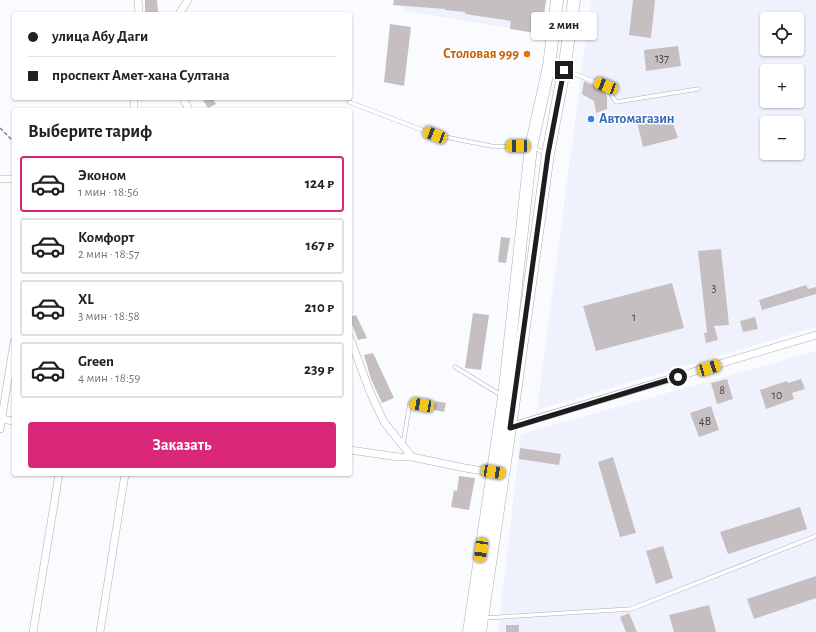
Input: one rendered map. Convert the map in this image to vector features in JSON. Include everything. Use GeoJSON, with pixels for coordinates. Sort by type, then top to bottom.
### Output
{"type":"FeatureCollection","features":[{"type":"Feature","properties":{"kind":"main road"},"geometry":{"type":"LineString","coordinates":[[508,400],[548,154],[556,68],[557,0]]}},
{"type":"Feature","properties":{"kind":"main road"},"geometry":{"type":"LineString","coordinates":[[469,632],[477,615],[505,425],[531,146],[556,68],[574,0]]}},
{"type":"Feature","properties":{"kind":"main road"},"geometry":{"type":"LineString","coordinates":[[477,615],[480,632]]}},
{"type":"Feature","properties":{"kind":"street"},"geometry":{"type":"LineString","coordinates":[[138,0],[140,12]]}},
{"type":"Feature","properties":{"kind":"street"},"geometry":{"type":"LineString","coordinates":[[180,12],[188,0]]}},
{"type":"Feature","properties":{"kind":"street"},"geometry":{"type":"LineString","coordinates":[[0,179],[12,179]]}},
{"type":"Feature","properties":{"kind":"street"},"geometry":{"type":"LineString","coordinates":[[505,425],[816,335]]}},
{"type":"Feature","properties":{"kind":"street"},"geometry":{"type":"LineString","coordinates":[[352,343],[370,392],[384,422],[412,457]]}},
{"type":"Feature","properties":{"kind":"street"},"geometry":{"type":"LineString","coordinates":[[0,429],[12,354]]}},
{"type":"Feature","properties":{"kind":"street"},"geometry":{"type":"LineString","coordinates":[[1,419],[12,421]]}},
{"type":"Feature","properties":{"kind":"street"},"geometry":{"type":"LineString","coordinates":[[352,450],[398,457],[412,457],[498,473]]}},
{"type":"Feature","properties":{"kind":"street"},"geometry":{"type":"LineString","coordinates":[[33,632],[59,476]]}},
{"type":"Feature","properties":{"kind":"street"},"geometry":{"type":"LineString","coordinates":[[100,632],[125,476]]}},
{"type":"Feature","properties":{"kind":"lane"},"geometry":{"type":"LineString","coordinates":[[556,68],[606,86],[616,102],[698,88]]}},
{"type":"Feature","properties":{"kind":"lane"},"geometry":{"type":"LineString","coordinates":[[349,102],[435,135],[491,146],[531,146],[548,154]]}},
{"type":"Feature","properties":{"kind":"lane"},"geometry":{"type":"LineString","coordinates":[[456,367],[508,400]]}},
{"type":"Feature","properties":{"kind":"lane"},"geometry":{"type":"LineString","coordinates":[[403,445],[410,403],[422,405]]}},
{"type":"Feature","properties":{"kind":"lane"},"geometry":{"type":"LineString","coordinates":[[477,615],[631,609],[816,536]]}},
{"type":"Feature","properties":{"kind":"path"},"geometry":{"type":"LineString","coordinates":[[0,128],[12,140]]}},
{"type":"Feature","properties":{"kind":"shaded area"},"geometry":{"type":"Polygon","coordinates":[[[404,0],[547,0],[541,33],[403,11],[404,0]]]}},
{"type":"Feature","properties":{"kind":"shaded area"},"geometry":{"type":"Polygon","coordinates":[[[591,0],[816,0],[816,327],[537,410],[591,0]]]}},
{"type":"Feature","properties":{"kind":"shaded area"},"geometry":{"type":"Polygon","coordinates":[[[816,351],[816,632],[498,632],[521,434],[816,351]]]}},
{"type":"Feature","properties":{"kind":"building"},"geometry":{"type":"Polygon","coordinates":[[[145,0],[157,0],[158,12],[145,12],[145,0]]]}},
{"type":"Feature","properties":{"kind":"building"},"geometry":{"type":"Polygon","coordinates":[[[394,0],[546,0],[541,34],[510,29],[511,21],[465,14],[465,12],[445,9],[393,5],[394,0]]]}},
{"type":"Feature","properties":{"kind":"building"},"geometry":{"type":"Polygon","coordinates":[[[633,0],[655,0],[651,38],[629,35],[633,0]]]}},
{"type":"Feature","properties":{"kind":"building"},"geometry":{"type":"Polygon","coordinates":[[[390,24],[411,27],[404,86],[384,82],[390,24]]]}},
{"type":"Feature","properties":{"kind":"building"},"geometry":{"type":"Polygon","coordinates":[[[678,46],[681,66],[646,71],[644,50],[678,46]]]}},
{"type":"Feature","properties":{"kind":"building"},"geometry":{"type":"Polygon","coordinates":[[[584,81],[604,90],[607,97],[607,109],[596,113],[594,101],[582,94],[584,81]]]}},
{"type":"Feature","properties":{"kind":"building"},"geometry":{"type":"Polygon","coordinates":[[[203,100],[213,100],[216,104],[208,108],[203,100]]]}},
{"type":"Feature","properties":{"kind":"building"},"geometry":{"type":"Polygon","coordinates":[[[670,114],[678,138],[643,147],[637,122],[670,114]]]}},
{"type":"Feature","properties":{"kind":"building"},"geometry":{"type":"Polygon","coordinates":[[[501,237],[510,238],[506,263],[498,262],[501,237]]]}},
{"type":"Feature","properties":{"kind":"building"},"geometry":{"type":"Polygon","coordinates":[[[721,249],[729,325],[714,326],[718,340],[706,343],[704,333],[707,333],[698,251],[721,249]]]}},
{"type":"Feature","properties":{"kind":"building"},"geometry":{"type":"Polygon","coordinates":[[[672,283],[684,328],[596,351],[583,306],[672,283]]]}},
{"type":"Feature","properties":{"kind":"building"},"geometry":{"type":"Polygon","coordinates":[[[806,285],[808,289],[816,287],[816,294],[762,310],[759,300],[806,285]]]}},
{"type":"Feature","properties":{"kind":"building"},"geometry":{"type":"Polygon","coordinates":[[[473,313],[489,315],[481,370],[465,368],[473,313]]]}},
{"type":"Feature","properties":{"kind":"building"},"geometry":{"type":"Polygon","coordinates":[[[356,315],[367,338],[358,340],[352,324],[352,316],[356,315]]]}},
{"type":"Feature","properties":{"kind":"building"},"geometry":{"type":"Polygon","coordinates":[[[755,317],[758,329],[743,332],[740,321],[755,317]]]}},
{"type":"Feature","properties":{"kind":"building"},"geometry":{"type":"Polygon","coordinates":[[[373,353],[394,398],[382,403],[371,379],[364,355],[373,353]]]}},
{"type":"Feature","properties":{"kind":"building"},"geometry":{"type":"Polygon","coordinates":[[[727,379],[733,399],[717,404],[711,383],[727,379]]]}},
{"type":"Feature","properties":{"kind":"building"},"geometry":{"type":"Polygon","coordinates":[[[801,379],[805,389],[792,393],[794,399],[766,409],[760,390],[787,381],[788,383],[801,379]]]}},
{"type":"Feature","properties":{"kind":"building"},"geometry":{"type":"Polygon","coordinates":[[[435,401],[446,403],[444,412],[434,410],[435,401]]]}},
{"type":"Feature","properties":{"kind":"building"},"geometry":{"type":"Polygon","coordinates":[[[711,406],[719,430],[699,437],[690,413],[711,406]]]}},
{"type":"Feature","properties":{"kind":"building"},"geometry":{"type":"Polygon","coordinates":[[[520,448],[561,454],[559,465],[519,459],[520,448]]]}},
{"type":"Feature","properties":{"kind":"building"},"geometry":{"type":"Polygon","coordinates":[[[613,457],[636,533],[620,537],[598,462],[613,457]]]}},
{"type":"Feature","properties":{"kind":"building"},"geometry":{"type":"Polygon","coordinates":[[[459,476],[475,478],[469,510],[451,507],[454,490],[457,491],[459,476]]]}},
{"type":"Feature","properties":{"kind":"building"},"geometry":{"type":"Polygon","coordinates":[[[800,507],[807,529],[728,554],[720,532],[800,507]]]}},
{"type":"Feature","properties":{"kind":"building"},"geometry":{"type":"Polygon","coordinates":[[[663,546],[673,578],[656,584],[646,551],[663,546]]]}},
{"type":"Feature","properties":{"kind":"building"},"geometry":{"type":"Polygon","coordinates":[[[816,576],[816,598],[754,619],[747,599],[816,576]]]}},
{"type":"Feature","properties":{"kind":"building"},"geometry":{"type":"Polygon","coordinates":[[[709,605],[716,632],[674,632],[669,615],[709,605]]]}},
{"type":"Feature","properties":{"kind":"building"},"geometry":{"type":"Polygon","coordinates":[[[629,613],[637,632],[626,632],[620,617],[629,613]]]}},
{"type":"Feature","properties":{"kind":"building"},"geometry":{"type":"Polygon","coordinates":[[[506,625],[519,625],[519,632],[506,632],[506,625]]]}},
{"type":"Feature","properties":{"kind":"place","name":"Столовая 999"},"geometry":{"type":"Point","coordinates":[527,54]}},
{"type":"Feature","properties":{"kind":"place","name":"Автомагазин"},"geometry":{"type":"Point","coordinates":[591,119]}},
{"type":"Feature","properties":{"kind":"route"},"geometry":{"type":"LineString","coordinates":[[564,70],[548,154],[510,428],[678,377]]}}]}
